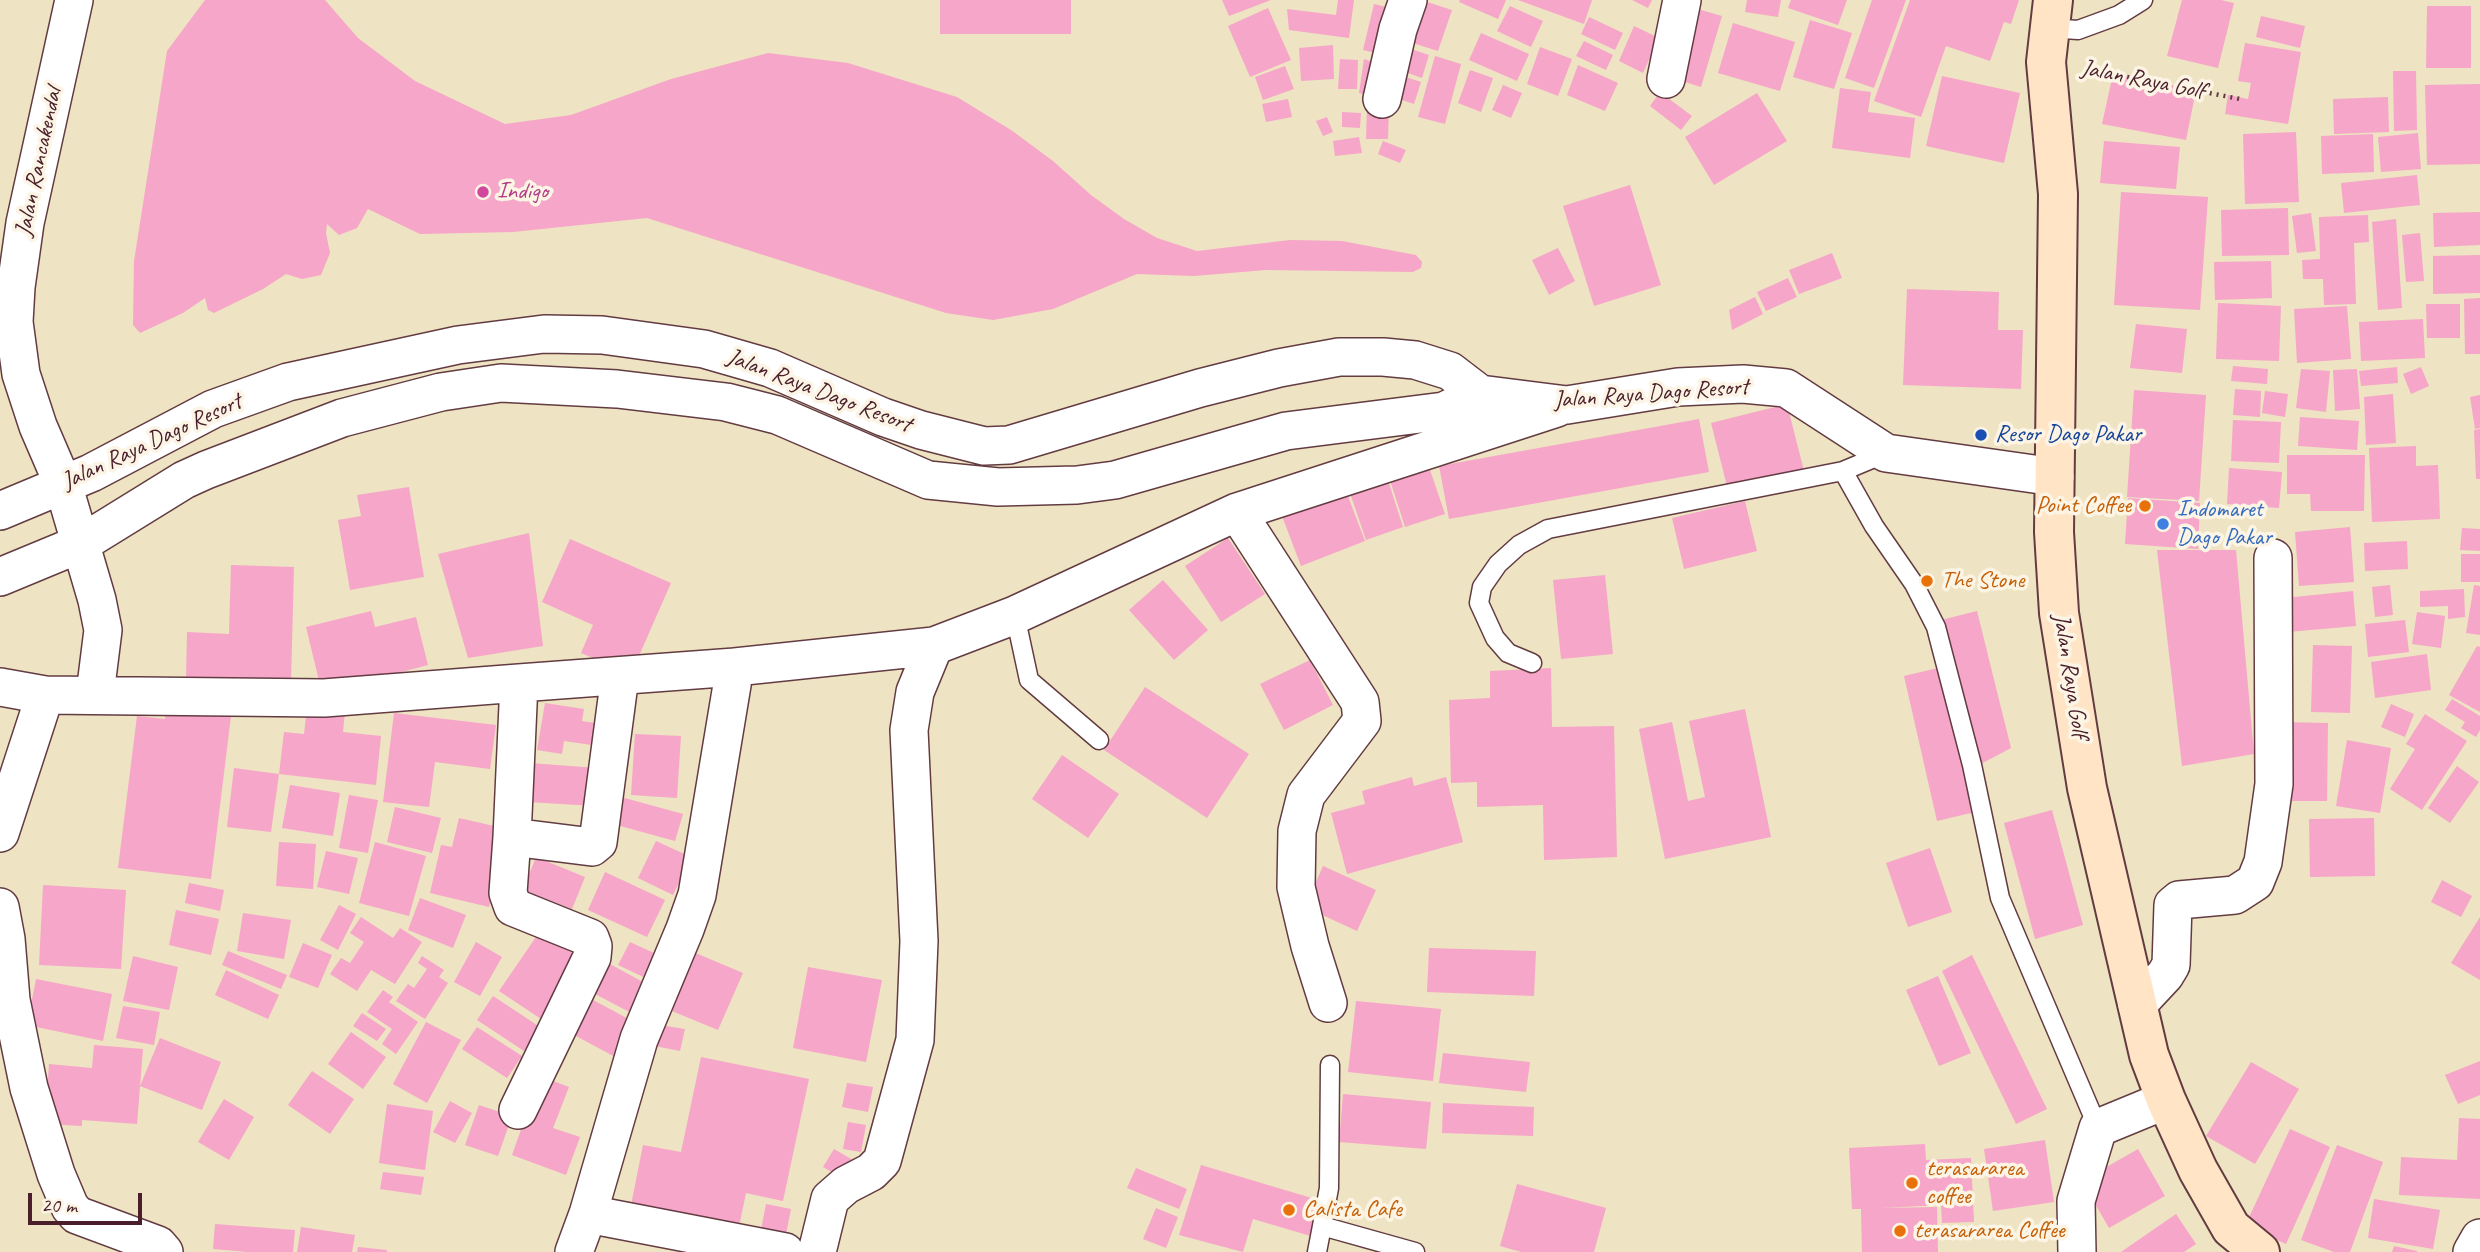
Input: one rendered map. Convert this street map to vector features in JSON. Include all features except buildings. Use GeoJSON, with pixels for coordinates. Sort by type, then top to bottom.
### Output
{"type":"FeatureCollection","features":[{"type":"Feature","properties":{"kind":"street","name":"Jalan Rancakendal"},"geometry":{"type":"LineString","coordinates":[[74,0],[25,223],[14,322],[21,374],[38,426],[64,485],[97,600],[103,630],[95,694]]}},
{"type":"Feature","properties":{"kind":"street"},"geometry":{"type":"LineString","coordinates":[[1382,99],[1398,29],[1408,0]]}},
{"type":"Feature","properties":{"kind":"street"},"geometry":{"type":"LineString","coordinates":[[1666,79],[1682,0]]}},
{"type":"Feature","properties":{"kind":"street","name":"Jalan Raya Golf"},"geometry":{"type":"LineString","coordinates":[[2049,19],[2058,194],[2054,532],[2059,613],[2087,788],[2149,1055],[2198,1170],[2231,1228],[2260,1252]]}},
{"type":"Feature","properties":{"kind":"street","name":"Jalan Raya Dago Resort"},"geometry":{"type":"LineString","coordinates":[[0,511],[91,473],[213,409],[288,382],[457,345],[544,334],[602,335],[705,349],[770,368],[883,417],[921,430],[985,446],[1009,445],[1200,388],[1279,368],[1339,357],[1384,357],[1415,360],[1450,371],[1480,394],[1567,405],[1678,387],[1744,384],[1786,388],[1886,453],[2055,477]]}},
{"type":"Feature","properties":{"kind":"street","name":"Jalan Raya Dago Resort"},"geometry":{"type":"LineString","coordinates":[[0,577],[82,542],[184,480],[342,418],[441,392],[501,383],[617,389],[726,402],[777,415],[928,480],[998,488],[1077,485],[1115,480],[1286,431],[1444,411],[1480,394]]}},
{"type":"Feature","properties":{"kind":"street"},"geometry":{"type":"LineString","coordinates":[[0,687],[45,695],[324,698],[735,667],[934,646],[1015,615],[1237,512],[1567,405]]}},
{"type":"Feature","properties":{"kind":"street"},"geometry":{"type":"LineString","coordinates":[[1237,512],[1360,702],[1362,721],[1306,795],[1297,831],[1296,887],[1310,946],[1328,1003]]}},
{"type":"Feature","properties":{"kind":"street"},"geometry":{"type":"LineString","coordinates":[[2137,1005],[2171,965],[2172,905],[2179,900],[2235,895],[2255,882],[2263,862],[2274,784],[2273,558]]}},
{"type":"Feature","properties":{"kind":"street"},"geometry":{"type":"LineString","coordinates":[[817,1252],[830,1199],[846,1185],[871,1172],[882,1161],[915,1040],[919,941],[909,730],[915,692],[934,646]]}},
{"type":"Feature","properties":{"kind":"street"},"geometry":{"type":"LineString","coordinates":[[574,1252],[588,1214],[639,1039],[697,895],[735,667]]}},
{"type":"Feature","properties":{"kind":"street"},"geometry":{"type":"LineString","coordinates":[[513,837],[592,847],[598,842],[620,676]]}},
{"type":"Feature","properties":{"kind":"street"},"geometry":{"type":"LineString","coordinates":[[518,1110],[592,957],[593,946],[590,938],[513,907],[508,893],[519,683]]}},
{"type":"Feature","properties":{"kind":"street"},"geometry":{"type":"LineString","coordinates":[[0,833],[45,695]]}},
{"type":"Feature","properties":{"kind":"street"},"geometry":{"type":"LineString","coordinates":[[0,907],[6,939],[11,1000],[29,1088],[70,1208],[77,1215],[158,1245],[164,1252]]}},
{"type":"Feature","properties":{"kind":"street"},"geometry":{"type":"LineString","coordinates":[[2077,1252],[2076,1201],[2098,1128],[2166,1100]]}},
{"type":"Feature","properties":{"kind":"street"},"geometry":{"type":"LineString","coordinates":[[588,1214],[785,1252]]}},
{"type":"Feature","properties":{"kind":"street"},"geometry":{"type":"LineString","coordinates":[[2472,1252],[2480,1238]]}},
{"type":"Feature","properties":{"kind":"lane"},"geometry":{"type":"LineString","coordinates":[[2049,19],[2078,30],[2119,15],[2143,0]]}},
{"type":"Feature","properties":{"kind":"lane"},"geometry":{"type":"LineString","coordinates":[[1532,663],[1508,653],[1494,638],[1479,603],[1482,587],[1498,564],[1519,545],[1548,529],[1843,471],[1886,453]]}},
{"type":"Feature","properties":{"kind":"lane"},"geometry":{"type":"LineString","coordinates":[[1843,471],[1874,526],[1914,584],[1936,627],[1972,765],[2000,898],[2098,1128]]}},
{"type":"Feature","properties":{"kind":"lane"},"geometry":{"type":"LineString","coordinates":[[1015,615],[1029,680],[1099,740]]}},
{"type":"Feature","properties":{"kind":"lane"},"geometry":{"type":"LineString","coordinates":[[1317,1252],[1329,1188],[1330,1065]]}},
{"type":"Feature","properties":{"kind":"lane"},"geometry":{"type":"LineString","coordinates":[[1322,1226],[1415,1252]]}},
{"type":"Feature","properties":{"kind":"path","name":"Jalan Raya Golf"},"geometry":{"type":"LineString","coordinates":[[2049,19],[2240,99]]}},
{"type":"Feature","properties":{"kind":"place","name":"Indigo"},"geometry":{"type":"Point","coordinates":[483,192]}},
{"type":"Feature","properties":{"kind":"place","name":"Resor Dago Pakar"},"geometry":{"type":"Point","coordinates":[1981,435]}},
{"type":"Feature","properties":{"kind":"place","name":"Point Coffee"},"geometry":{"type":"Point","coordinates":[2145,506]}},
{"type":"Feature","properties":{"kind":"place","name":"Indomaret Dago Pakar"},"geometry":{"type":"Point","coordinates":[2163,524]}},
{"type":"Feature","properties":{"kind":"place","name":"The Stone"},"geometry":{"type":"Point","coordinates":[1927,581]}},
{"type":"Feature","properties":{"kind":"place","name":"terasararea coffee"},"geometry":{"type":"Point","coordinates":[1912,1183]}},
{"type":"Feature","properties":{"kind":"place","name":"Calista Cafe"},"geometry":{"type":"Point","coordinates":[1289,1210]}},
{"type":"Feature","properties":{"kind":"place","name":"terasararea Coffee"},"geometry":{"type":"Point","coordinates":[1900,1231]}}]}
